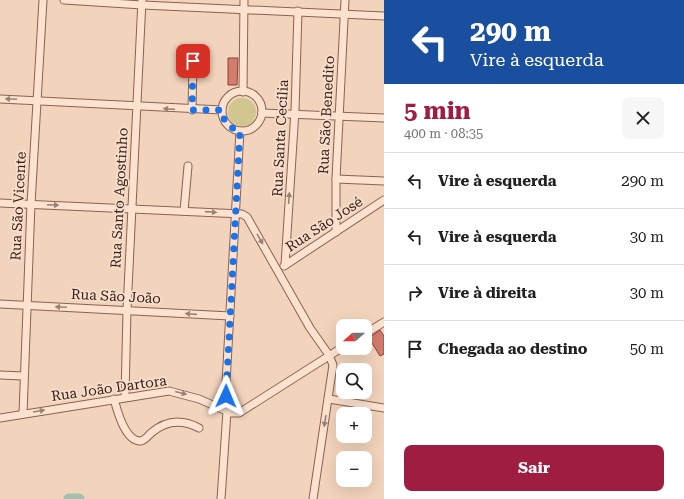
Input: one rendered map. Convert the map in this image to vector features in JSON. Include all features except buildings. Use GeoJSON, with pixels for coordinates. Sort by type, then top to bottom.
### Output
{"type":"FeatureCollection","features":[{"type":"Feature","properties":{"kind":"street","name":"Rua São Vicente"},"geometry":{"type":"LineString","coordinates":[[23,414],[26,305],[43,0]]}},
{"type":"Feature","properties":{"kind":"street"},"geometry":{"type":"LineString","coordinates":[[64,0],[384,16]]}},
{"type":"Feature","properties":{"kind":"street"},"geometry":{"type":"LineString","coordinates":[[243,92],[244,0]]}},
{"type":"Feature","properties":{"kind":"street","name":"Rua São Benedito"},"geometry":{"type":"LineString","coordinates":[[336,232],[336,179],[345,0]]}},
{"type":"Feature","properties":{"kind":"street","name":"Rua Santo Agostinho"},"geometry":{"type":"LineString","coordinates":[[125,397],[127,310],[142,3]]}},
{"type":"Feature","properties":{"kind":"street","name":"Rua Santa Cecília"},"geometry":{"type":"LineString","coordinates":[[285,265],[294,115],[298,12]]}},
{"type":"Feature","properties":{"kind":"street"},"geometry":{"type":"LineString","coordinates":[[192,110],[193,61]]}},
{"type":"Feature","properties":{"kind":"street"},"geometry":{"type":"LineString","coordinates":[[237,92],[243,92],[255,96],[259,101],[262,113],[257,125],[252,129],[240,131],[228,126],[222,110],[227,98],[237,92]]}},
{"type":"Feature","properties":{"kind":"street"},"geometry":{"type":"LineString","coordinates":[[0,99],[192,110],[222,110]]}},
{"type":"Feature","properties":{"kind":"street"},"geometry":{"type":"LineString","coordinates":[[262,113],[384,118]]}},
{"type":"Feature","properties":{"kind":"street"},"geometry":{"type":"LineString","coordinates":[[221,499],[227,411],[230,316],[240,131]]}},
{"type":"Feature","properties":{"kind":"street"},"geometry":{"type":"LineString","coordinates":[[184,211],[188,166]]}},
{"type":"Feature","properties":{"kind":"street"},"geometry":{"type":"LineString","coordinates":[[336,179],[384,181]]}},
{"type":"Feature","properties":{"kind":"street"},"geometry":{"type":"LineString","coordinates":[[236,199],[245,215],[248,217],[310,328],[329,355],[333,365],[313,499]]}},
{"type":"Feature","properties":{"kind":"street","name":"Rua São José"},"geometry":{"type":"LineString","coordinates":[[278,270],[384,200]]}},
{"type":"Feature","properties":{"kind":"street"},"geometry":{"type":"LineString","coordinates":[[0,203],[132,208],[245,215]]}},
{"type":"Feature","properties":{"kind":"street","name":"Rua São João"},"geometry":{"type":"LineString","coordinates":[[0,304],[230,316]]}},
{"type":"Feature","properties":{"kind":"street"},"geometry":{"type":"LineString","coordinates":[[372,330],[384,322]]}},
{"type":"Feature","properties":{"kind":"street"},"geometry":{"type":"LineString","coordinates":[[227,411],[235,413],[244,411],[336,351]]}},
{"type":"Feature","properties":{"kind":"street"},"geometry":{"type":"LineString","coordinates":[[0,375],[24,376]]}},
{"type":"Feature","properties":{"kind":"street","name":"Rua João Dartora"},"geometry":{"type":"LineString","coordinates":[[0,418],[157,392],[179,392],[227,411]]}},
{"type":"Feature","properties":{"kind":"street"},"geometry":{"type":"LineString","coordinates":[[114,399],[122,427],[135,439],[140,441],[145,439],[157,428],[173,421],[189,423],[199,428]]}},
{"type":"Feature","properties":{"kind":"street"},"geometry":{"type":"LineString","coordinates":[[329,399],[384,408]]}},
{"type":"Feature","properties":{"kind":"shaded area"},"geometry":{"type":"Polygon","coordinates":[[[242,98],[252,102],[256,112],[252,122],[242,126],[232,122],[228,112],[232,102],[242,98]]]}},
{"type":"Feature","properties":{"kind":"waterway"},"geometry":{"type":"LineString","coordinates":[[69,499],[79,499]]}},
{"type":"Feature","properties":{"kind":"route"},"geometry":{"type":"LineString","coordinates":[[193,61],[192,110],[222,110],[222,114],[228,126],[234,130],[240,131],[236,199],[234,208],[232,290],[226,396]]}}]}
